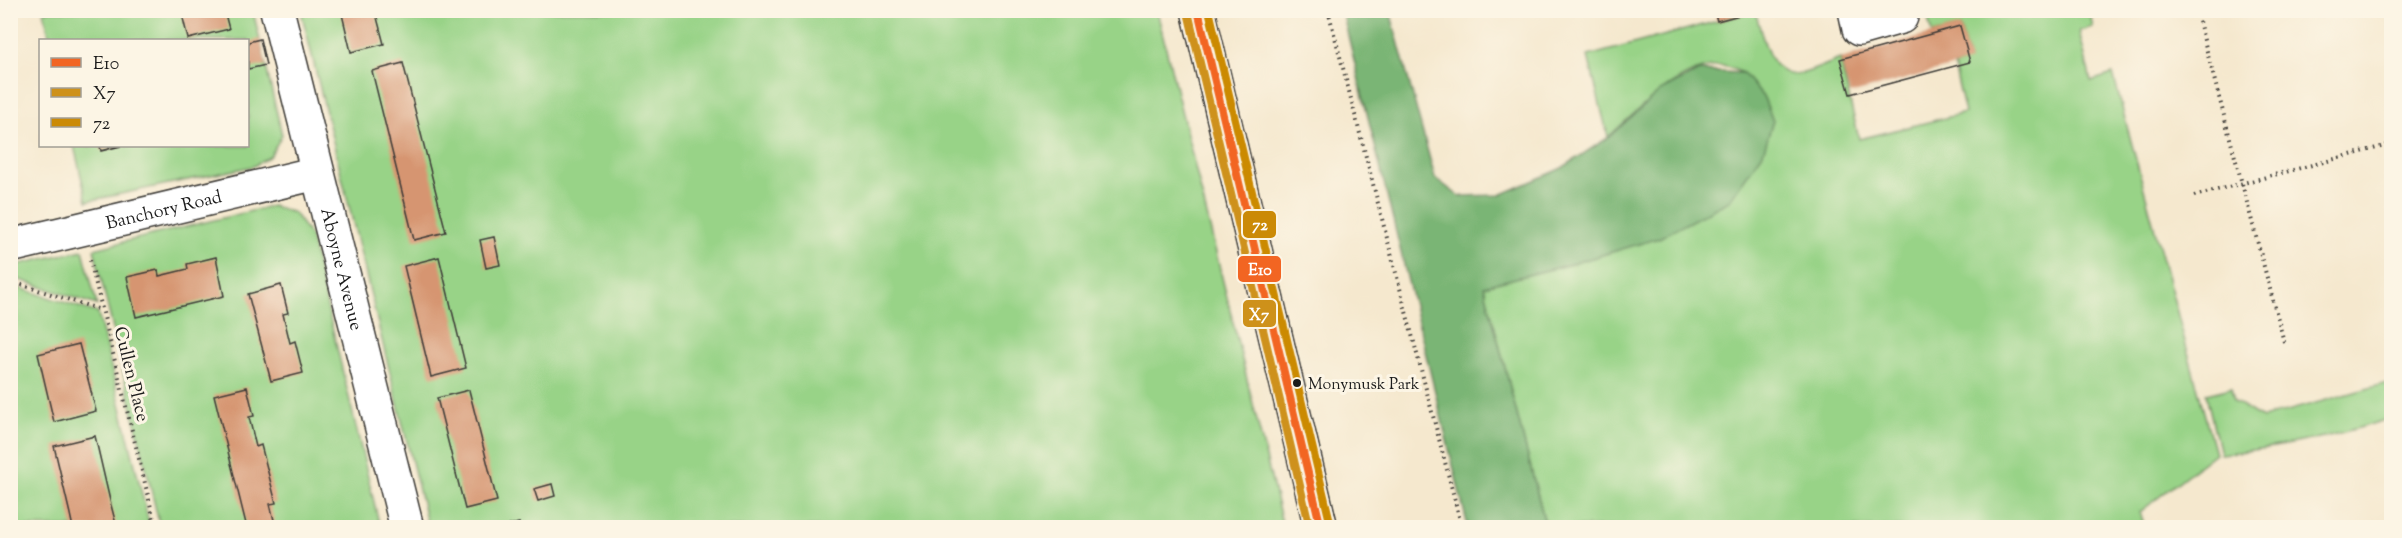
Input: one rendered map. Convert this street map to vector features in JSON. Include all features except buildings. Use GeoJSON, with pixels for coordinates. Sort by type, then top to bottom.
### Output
{"type":"FeatureCollection","features":[{"type":"Feature","properties":{"kind":"street","name":"Aboyne Avenue"},"geometry":{"type":"LineString","coordinates":[[277,10],[407,528]]}},
{"type":"Feature","properties":{"kind":"street"},"geometry":{"type":"LineString","coordinates":[[1198,10],[1321,528]]}},
{"type":"Feature","properties":{"kind":"street"},"geometry":{"type":"LineString","coordinates":[[1855,10],[1859,29],[1901,17]]}},
{"type":"Feature","properties":{"kind":"street","name":"Banchory Road"},"geometry":{"type":"LineString","coordinates":[[10,246],[82,227],[317,173]]}},
{"type":"Feature","properties":{"kind":"path"},"geometry":{"type":"LineString","coordinates":[[1328,10],[1462,528]]}},
{"type":"Feature","properties":{"kind":"path"},"geometry":{"type":"LineString","coordinates":[[2196,10],[2284,342]]}},
{"type":"Feature","properties":{"kind":"path"},"geometry":{"type":"LineString","coordinates":[[2194,196],[2391,144]]}},
{"type":"Feature","properties":{"kind":"path","name":"Cullen Place"},"geometry":{"type":"LineString","coordinates":[[82,227],[156,528]]}},
{"type":"Feature","properties":{"kind":"path"},"geometry":{"type":"LineString","coordinates":[[10,281],[102,310]]}},
{"type":"Feature","properties":{"kind":"green space"},"geometry":{"type":"Polygon","coordinates":[[[44,11],[253,11],[282,135],[270,156],[254,166],[87,201],[74,147],[249,147],[249,39],[50,39],[44,11]]]}},
{"type":"Feature","properties":{"kind":"green space"},"geometry":{"type":"Polygon","coordinates":[[[301,11],[1157,11],[1283,527],[428,527],[301,11]]]}},
{"type":"Feature","properties":{"kind":"green space"},"geometry":{"type":"Polygon","coordinates":[[[1342,11],[1390,11],[1435,178],[1459,196],[1500,195],[1562,168],[1609,137],[1660,91],[1699,71],[1743,73],[1764,98],[1773,121],[1763,153],[1729,201],[1659,238],[1575,263],[1484,286],[1546,527],[1468,527],[1342,11]]]}},
{"type":"Feature","properties":{"kind":"green space"},"geometry":{"type":"Polygon","coordinates":[[[1755,11],[1768,53],[1780,70],[1789,74],[1800,74],[1840,59],[1859,139],[1965,113],[1954,66],[1969,61],[1960,27],[1932,34],[1926,11],[2095,11],[2091,19],[2093,27],[2079,31],[2091,81],[2113,74],[2215,453],[2140,512],[2145,527],[1546,527],[1484,286],[1575,263],[1743,73],[1721,66],[1706,68],[1690,74],[1660,92],[1608,137],[1588,56],[1755,11]]]}},
{"type":"Feature","properties":{"kind":"green space"},"geometry":{"type":"Polygon","coordinates":[[[272,206],[294,213],[310,235],[380,527],[160,527],[94,249],[272,206]]]}},
{"type":"Feature","properties":{"kind":"green space"},"geometry":{"type":"Polygon","coordinates":[[[83,250],[97,305],[11,277],[11,266],[83,250]]]}},
{"type":"Feature","properties":{"kind":"green space"},"geometry":{"type":"Polygon","coordinates":[[[10,285],[98,313],[150,527],[11,527],[10,285]]]}},
{"type":"Feature","properties":{"kind":"green space"},"geometry":{"type":"Polygon","coordinates":[[[2391,382],[2391,418],[2307,441],[2220,454],[2206,394],[2231,388],[2234,401],[2262,418],[2391,382]]]}},
{"type":"Feature","properties":{"kind":"transit line","name":"E10"},"geometry":{"type":"LineString","coordinates":[[1198,10],[1321,528]]}},
{"type":"Feature","properties":{"kind":"transit line","name":"72"},"geometry":{"type":"LineString","coordinates":[[1209,10],[1331,526]]}},
{"type":"Feature","properties":{"kind":"transit line","name":"X7"},"geometry":{"type":"LineString","coordinates":[[1188,12],[1310,528]]}},
{"type":"Feature","properties":{"kind":"place","name":"Monymusk Park"},"geometry":{"type":"Point","coordinates":[1297,383]}}]}
